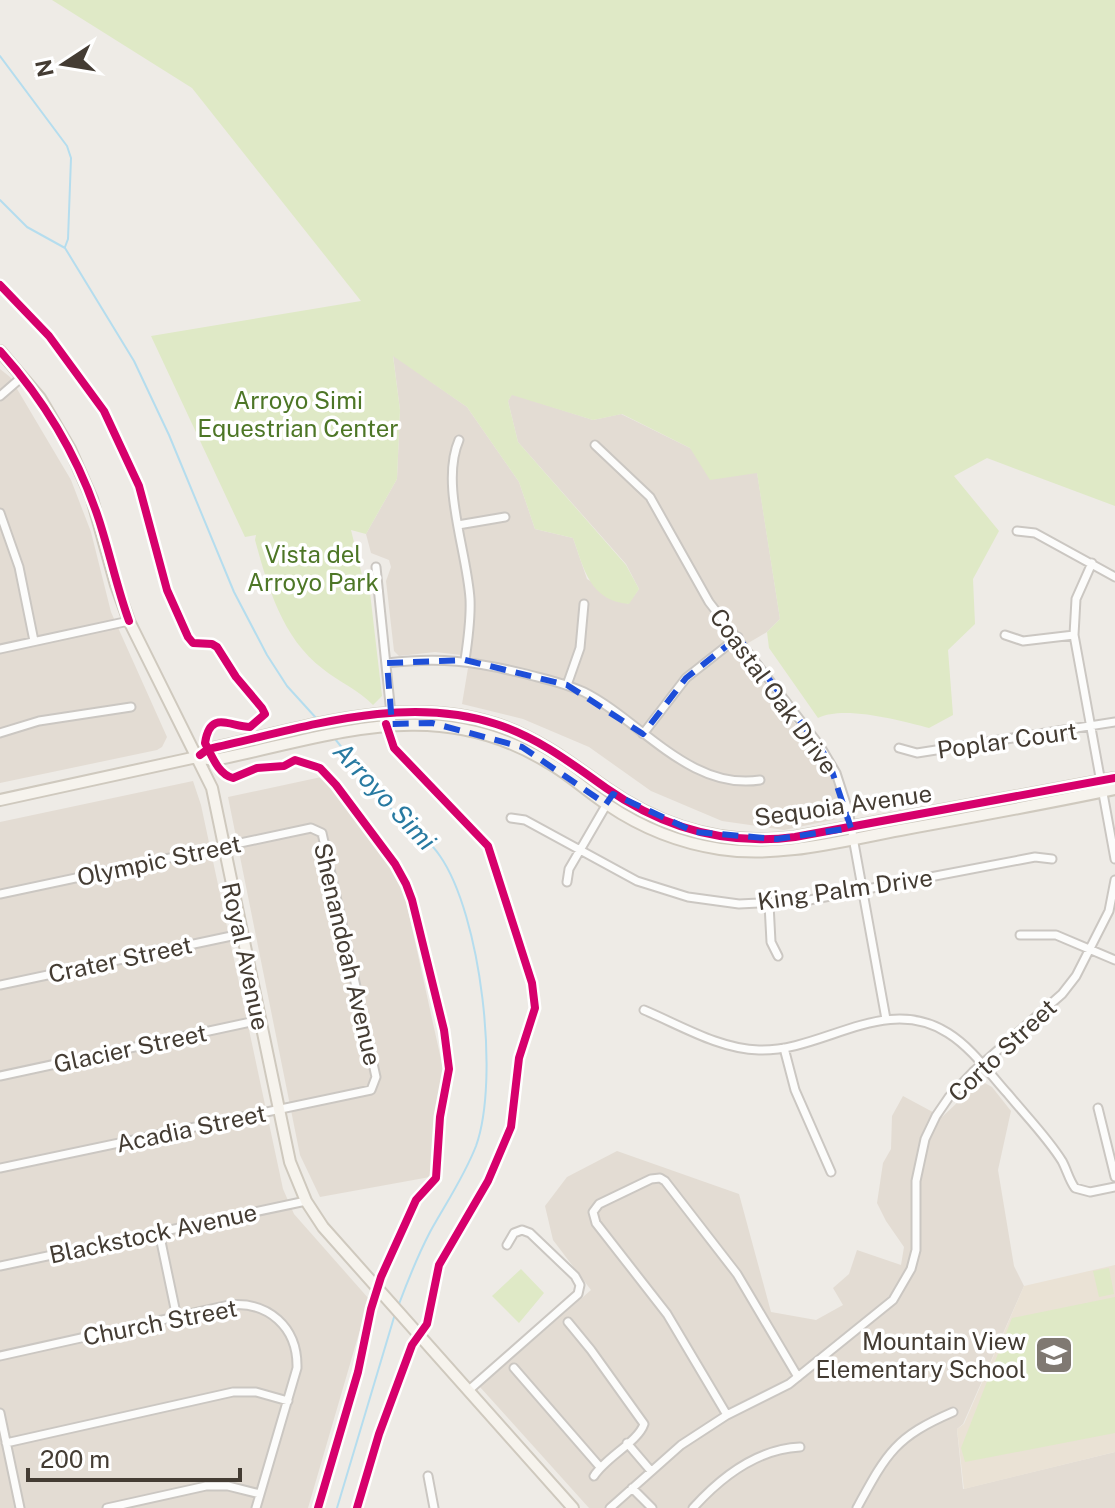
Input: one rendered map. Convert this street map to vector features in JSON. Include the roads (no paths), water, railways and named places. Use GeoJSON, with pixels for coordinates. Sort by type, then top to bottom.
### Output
{"type":"FeatureCollection","features":[{"type":"Feature","properties":{"kind":"main road","name":"Royal Avenue"},"geometry":{"type":"LineString","coordinates":[[0,351],[56,423],[82,475],[129,621],[212,788],[290,1162],[306,1201],[323,1227],[573,1508]]}},
{"type":"Feature","properties":{"kind":"main road","name":"Sequoia Avenue"},"geometry":{"type":"LineString","coordinates":[[197,757],[208,749],[358,717],[391,712],[458,715],[496,724],[540,743],[613,793],[658,819],[718,837],[777,839],[852,833]]}},
{"type":"Feature","properties":{"kind":"main road","name":"Sequoia Avenue"},"geometry":{"type":"LineString","coordinates":[[0,800],[197,757],[214,760],[368,728],[432,723],[494,736],[522,747],[606,804],[654,830],[682,841],[747,852],[775,851],[852,833],[1101,786],[1115,778]]}},
{"type":"Feature","properties":{"kind":"main road","name":"Sequoia Avenue"},"geometry":{"type":"LineString","coordinates":[[1101,786],[1115,789]]}},
{"type":"Feature","properties":{"kind":"street"},"geometry":{"type":"LineString","coordinates":[[0,396],[22,377]]}},
{"type":"Feature","properties":{"kind":"street"},"geometry":{"type":"LineString","coordinates":[[459,440],[454,451],[453,484],[470,600],[465,660]]}},
{"type":"Feature","properties":{"kind":"street","name":"Coastal Oak Drive"},"geometry":{"type":"LineString","coordinates":[[595,445],[650,497],[700,589],[828,759],[844,793],[886,1019]]}},
{"type":"Feature","properties":{"kind":"street"},"geometry":{"type":"LineString","coordinates":[[0,513],[19,567],[34,641]]}},
{"type":"Feature","properties":{"kind":"street"},"geometry":{"type":"LineString","coordinates":[[458,525],[505,517]]}},
{"type":"Feature","properties":{"kind":"street"},"geometry":{"type":"LineString","coordinates":[[1017,531],[1035,533],[1115,577]]}},
{"type":"Feature","properties":{"kind":"street"},"geometry":{"type":"LineString","coordinates":[[1092,563],[1076,599],[1074,635],[1115,859]]}},
{"type":"Feature","properties":{"kind":"street"},"geometry":{"type":"LineString","coordinates":[[376,567],[392,724]]}},
{"type":"Feature","properties":{"kind":"street"},"geometry":{"type":"LineString","coordinates":[[567,685],[580,648],[584,604]]}},
{"type":"Feature","properties":{"kind":"street"},"geometry":{"type":"LineString","coordinates":[[0,649],[129,621]]}},
{"type":"Feature","properties":{"kind":"street"},"geometry":{"type":"LineString","coordinates":[[1005,635],[1023,641],[1074,635]]}},
{"type":"Feature","properties":{"kind":"street"},"geometry":{"type":"LineString","coordinates":[[643,734],[686,678],[738,637]]}},
{"type":"Feature","properties":{"kind":"street"},"geometry":{"type":"LineString","coordinates":[[387,663],[427,659],[465,660],[567,685],[602,703],[689,765],[728,778],[760,780]]}},
{"type":"Feature","properties":{"kind":"street"},"geometry":{"type":"LineString","coordinates":[[0,733],[39,721],[131,707]]}},
{"type":"Feature","properties":{"kind":"street","name":"Poplar Court"},"geometry":{"type":"LineString","coordinates":[[899,748],[917,753],[1115,722]]}},
{"type":"Feature","properties":{"kind":"street"},"geometry":{"type":"LineString","coordinates":[[567,882],[569,869],[613,793]]}},
{"type":"Feature","properties":{"kind":"street","name":"King Palm Drive"},"geometry":{"type":"LineString","coordinates":[[511,818],[525,820],[637,881],[714,901],[769,904],[864,890],[1035,857],[1052,859]]}},
{"type":"Feature","properties":{"kind":"street","name":"Olympic Street"},"geometry":{"type":"LineString","coordinates":[[0,894],[317,829]]}},
{"type":"Feature","properties":{"kind":"street","name":"Shenandoah Avenue"},"geometry":{"type":"LineString","coordinates":[[317,829],[322,833],[375,1081]]}},
{"type":"Feature","properties":{"kind":"street","name":"Corto Street"},"geometry":{"type":"LineString","coordinates":[[610,1508],[681,1445],[727,1415],[798,1377],[882,1311],[902,1288],[916,1250],[916,1181],[925,1139],[949,1097],[1062,994],[1076,976],[1109,911],[1115,880]]}},
{"type":"Feature","properties":{"kind":"street"},"geometry":{"type":"LineString","coordinates":[[769,904],[771,942],[778,956]]}},
{"type":"Feature","properties":{"kind":"street","name":"Crater Street"},"geometry":{"type":"LineString","coordinates":[[0,985],[241,934]]}},
{"type":"Feature","properties":{"kind":"street"},"geometry":{"type":"LineString","coordinates":[[1020,935],[1056,935],[1115,960]]}},
{"type":"Feature","properties":{"kind":"street"},"geometry":{"type":"LineString","coordinates":[[644,1010],[733,1047],[759,1050],[784,1048],[886,1019],[913,1020],[932,1025],[949,1034],[982,1065],[1048,1141],[1075,1188],[1090,1192],[1115,1187]]}},
{"type":"Feature","properties":{"kind":"street","name":"Glacier Street"},"geometry":{"type":"LineString","coordinates":[[0,1076],[260,1020]]}},
{"type":"Feature","properties":{"kind":"street"},"geometry":{"type":"LineString","coordinates":[[784,1048],[795,1090],[831,1172]]}},
{"type":"Feature","properties":{"kind":"street","name":"Acadia Street"},"geometry":{"type":"LineString","coordinates":[[0,1168],[371,1090],[375,1081]]}},
{"type":"Feature","properties":{"kind":"street"},"geometry":{"type":"LineString","coordinates":[[1098,1108],[1115,1177]]}},
{"type":"Feature","properties":{"kind":"street"},"geometry":{"type":"LineString","coordinates":[[727,1415],[667,1314],[596,1223],[593,1212],[599,1204],[651,1179],[660,1178],[737,1274],[798,1377]]}},
{"type":"Feature","properties":{"kind":"street","name":"Blackstock Avenue"},"geometry":{"type":"LineString","coordinates":[[0,1266],[306,1201]]}},
{"type":"Feature","properties":{"kind":"street"},"geometry":{"type":"LineString","coordinates":[[469,1390],[578,1294],[580,1285],[575,1276],[530,1233],[522,1230],[514,1233],[507,1245]]}},
{"type":"Feature","properties":{"kind":"street"},"geometry":{"type":"LineString","coordinates":[[159,1232],[177,1318]]}},
{"type":"Feature","properties":{"kind":"street","name":"Church Street"},"geometry":{"type":"LineString","coordinates":[[0,1356],[240,1304],[258,1307],[277,1318],[289,1332],[297,1368],[256,1508]]}},
{"type":"Feature","properties":{"kind":"street"},"geometry":{"type":"LineString","coordinates":[[568,1322],[644,1424],[594,1476]]}},
{"type":"Feature","properties":{"kind":"street"},"geometry":{"type":"LineString","coordinates":[[514,1368],[600,1467]]}},
{"type":"Feature","properties":{"kind":"street"},"geometry":{"type":"LineString","coordinates":[[6,1443],[233,1392],[256,1392],[288,1401]]}},
{"type":"Feature","properties":{"kind":"street"},"geometry":{"type":"LineString","coordinates":[[857,1508],[887,1456],[899,1442],[918,1428],[953,1412]]}},
{"type":"Feature","properties":{"kind":"street"},"geometry":{"type":"LineString","coordinates":[[0,1413],[20,1508]]}},
{"type":"Feature","properties":{"kind":"street"},"geometry":{"type":"LineString","coordinates":[[627,1443],[651,1471]]}},
{"type":"Feature","properties":{"kind":"street"},"geometry":{"type":"LineString","coordinates":[[693,1508],[718,1483],[758,1457],[780,1448],[800,1447]]}},
{"type":"Feature","properties":{"kind":"street"},"geometry":{"type":"LineString","coordinates":[[428,1476],[434,1508]]}},
{"type":"Feature","properties":{"kind":"street"},"geometry":{"type":"LineString","coordinates":[[107,1508],[206,1486],[228,1486],[260,1494]]}},
{"type":"Feature","properties":{"kind":"street"},"geometry":{"type":"LineString","coordinates":[[632,1488],[652,1508]]}},
{"type":"Feature","properties":{"kind":"waterway"},"geometry":{"type":"LineString","coordinates":[[0,56],[67,146],[71,158],[68,239],[65,247]]}},
{"type":"Feature","properties":{"kind":"waterway","name":"Arroyo Simi"},"geometry":{"type":"LineString","coordinates":[[0,200],[27,227],[65,248],[134,361],[169,435],[234,592],[267,655],[287,686],[317,719]]}},
{"type":"Feature","properties":{"kind":"waterway","name":"Arroyo Simi"},"geometry":{"type":"LineString","coordinates":[[335,739],[383,801],[440,856],[466,917],[482,998],[486,1081],[483,1117],[476,1146],[426,1241],[399,1304]]}},
{"type":"Feature","properties":{"kind":"waterway","name":"Arroyo Simi"},"geometry":{"type":"LineString","coordinates":[[337,1508],[395,1314]]}},
{"type":"Feature","properties":{"kind":"place","name":"Mountain View Elementary School"},"geometry":{"type":"Point","coordinates":[1054,1355]}},
{"type":"Feature","properties":{"kind":"park label","name":"Arroyo Simi Equestrian Center"},"geometry":{"type":"Point","coordinates":[298,414]}},
{"type":"Feature","properties":{"kind":"park label","name":"Vista del Arroyo Park"},"geometry":{"type":"Point","coordinates":[313,568]}}]}
